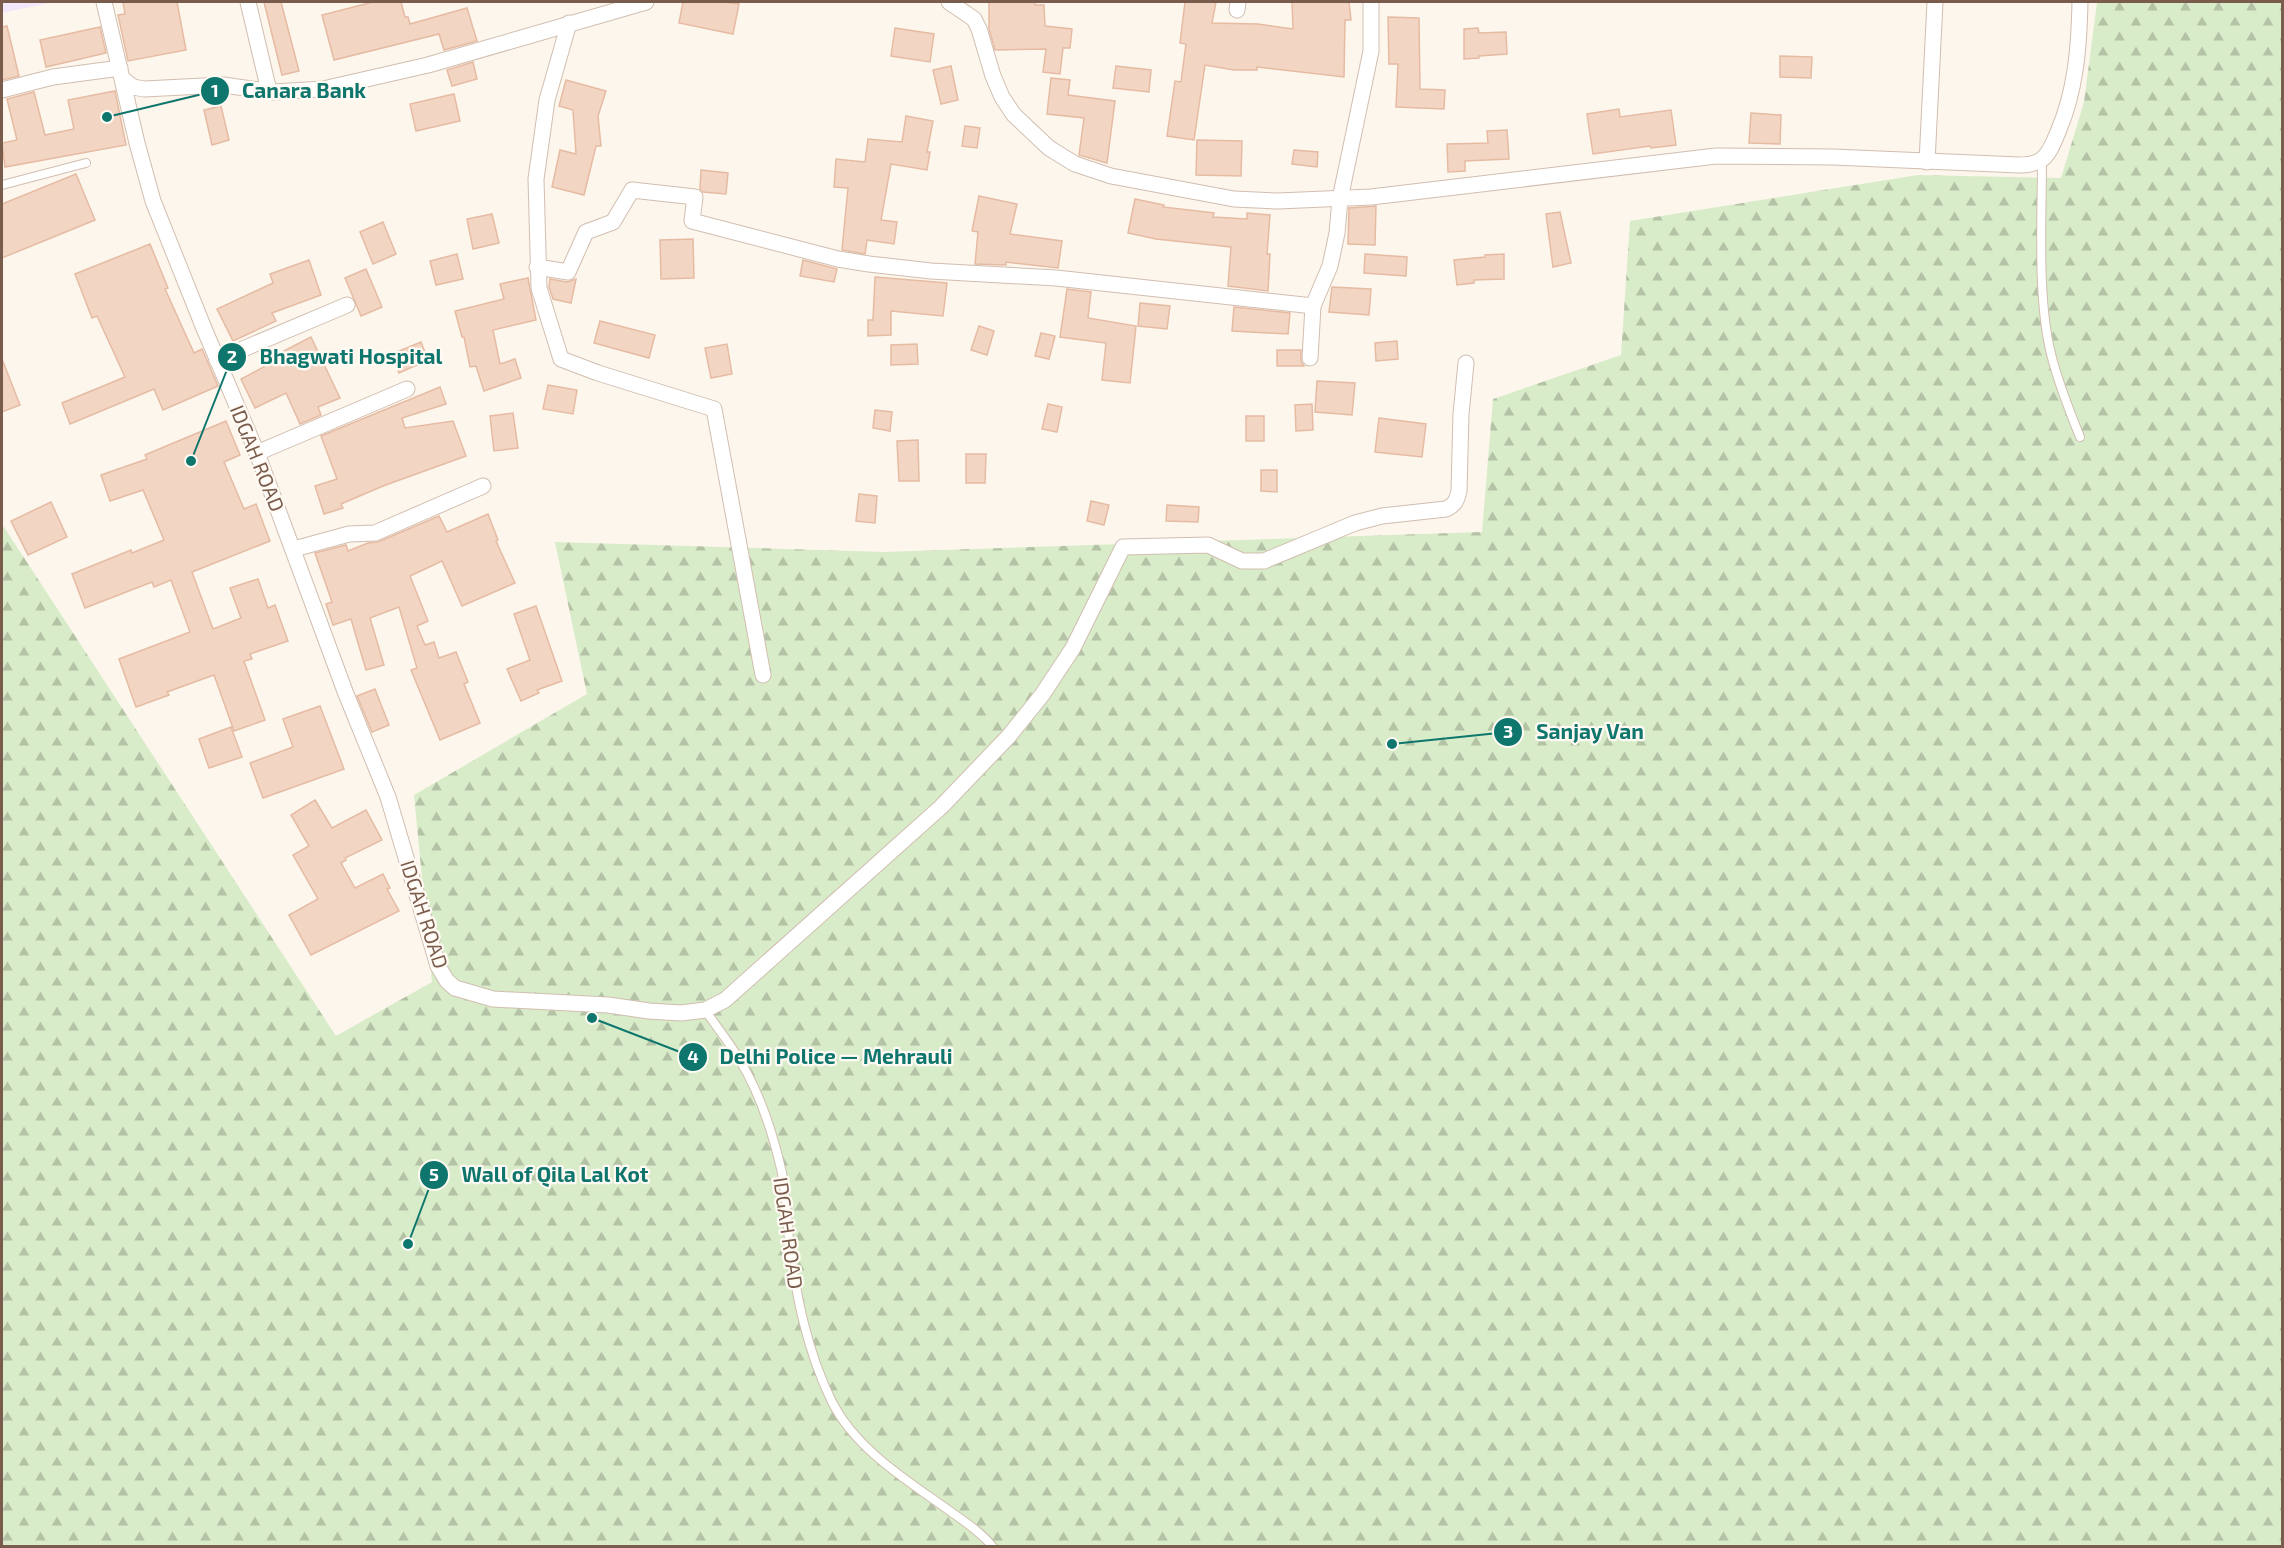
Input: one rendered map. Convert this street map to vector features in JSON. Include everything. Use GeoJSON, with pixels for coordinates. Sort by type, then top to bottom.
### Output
{"type":"FeatureCollection","features":[{"type":"Feature","properties":{"kind":"street","name":"IDGAH ROAD"},"geometry":{"type":"LineString","coordinates":[[104,2],[153,201],[257,453],[346,694],[388,797],[438,966],[447,981],[465,992],[493,999],[608,1005],[681,1013],[705,1010]]}},
{"type":"Feature","properties":{"kind":"street"},"geometry":{"type":"LineString","coordinates":[[248,2],[269,91]]}},
{"type":"Feature","properties":{"kind":"street"},"geometry":{"type":"LineString","coordinates":[[2,90],[53,76],[122,74],[133,87],[223,85],[269,91],[303,91],[360,81],[428,65],[646,2]]}},
{"type":"Feature","properties":{"kind":"street"},"geometry":{"type":"LineString","coordinates":[[949,2],[974,19],[998,86],[1014,115],[1049,148],[1075,164],[1111,176],[1234,199],[1278,201],[1398,194],[1716,156],[1833,157],[2031,164],[2042,159],[2052,144],[2067,111],[2073,87],[2079,39],[2080,2]]}},
{"type":"Feature","properties":{"kind":"street"},"geometry":{"type":"LineString","coordinates":[[1310,358],[1313,306],[1330,266],[1337,233],[1340,199],[1371,51],[1371,2]]}},
{"type":"Feature","properties":{"kind":"street"},"geometry":{"type":"LineString","coordinates":[[1927,162],[1935,2]]}},
{"type":"Feature","properties":{"kind":"street"},"geometry":{"type":"LineString","coordinates":[[569,23],[547,100],[536,179],[538,288],[561,358],[598,373],[714,409],[763,675]]}},
{"type":"Feature","properties":{"kind":"street"},"geometry":{"type":"LineString","coordinates":[[537,267],[568,272],[586,232],[613,222],[632,190],[695,197],[693,221],[838,259],[931,271],[1056,278],[1313,306]]}},
{"type":"Feature","properties":{"kind":"street"},"geometry":{"type":"LineString","coordinates":[[217,360],[346,305]]}},
{"type":"Feature","properties":{"kind":"street"},"geometry":{"type":"LineString","coordinates":[[705,1010],[725,1000],[941,807],[1010,736],[1042,695],[1073,648],[1100,596],[1119,550],[1123,547],[1208,545],[1242,561],[1264,561],[1355,523],[1382,516],[1446,509],[1452,506],[1457,500],[1459,490],[1461,414],[1466,363]]}},
{"type":"Feature","properties":{"kind":"street"},"geometry":{"type":"LineString","coordinates":[[257,453],[407,389]]}},
{"type":"Feature","properties":{"kind":"street"},"geometry":{"type":"LineString","coordinates":[[294,549],[349,534],[375,532],[483,486]]}},
{"type":"Feature","properties":{"kind":"lane"},"geometry":{"type":"LineString","coordinates":[[2042,159],[2042,260],[2045,316],[2050,353],[2080,437]]}},
{"type":"Feature","properties":{"kind":"lane"},"geometry":{"type":"LineString","coordinates":[[2,185],[86,164]]}},
{"type":"Feature","properties":{"kind":"lane","name":"IDGAH ROAD"},"geometry":{"type":"LineString","coordinates":[[705,1010],[749,1076],[774,1139],[782,1175],[804,1328],[817,1370],[833,1404],[855,1435],[889,1467],[966,1523],[992,1546]]}},
{"type":"Feature","properties":{"kind":"shaded area"},"geometry":{"type":"Polygon","coordinates":[[[2,2],[54,2],[2,13],[2,2]]]}},
{"type":"Feature","properties":{"kind":"green space"},"geometry":{"type":"Polygon","coordinates":[[[2097,2],[2282,2],[2282,1546],[2,1546],[2,524],[336,1036],[432,982],[414,795],[587,694],[555,542],[884,552],[1482,532],[1493,399],[1621,355],[1630,221],[1918,175],[2061,178],[2084,102],[2097,2]]]}},
{"type":"Feature","properties":{"kind":"building"},"geometry":{"type":"Polygon","coordinates":[[[123,2],[177,2],[186,50],[128,61],[118,15],[125,14],[123,2]]]}},
{"type":"Feature","properties":{"kind":"building"},"geometry":{"type":"Polygon","coordinates":[[[264,2],[281,2],[299,71],[282,75],[264,2]]]}},
{"type":"Feature","properties":{"kind":"building"},"geometry":{"type":"Polygon","coordinates":[[[373,2],[401,2],[405,17],[408,17],[410,24],[467,8],[477,41],[444,50],[439,34],[334,60],[322,15],[373,2]]]}},
{"type":"Feature","properties":{"kind":"building"},"geometry":{"type":"Polygon","coordinates":[[[683,2],[739,4],[733,34],[679,23],[683,2]]]}},
{"type":"Feature","properties":{"kind":"building"},"geometry":{"type":"Polygon","coordinates":[[[989,2],[1035,2],[1035,5],[1044,5],[1045,26],[1072,29],[1070,48],[1063,48],[1060,74],[1043,72],[1046,49],[995,50],[989,29],[989,2]]]}},
{"type":"Feature","properties":{"kind":"building"},"geometry":{"type":"Polygon","coordinates":[[[1185,2],[1216,2],[1212,23],[1258,24],[1293,29],[1292,2],[1349,2],[1351,20],[1345,20],[1344,77],[1257,67],[1257,70],[1234,70],[1205,65],[1194,140],[1167,136],[1175,81],[1181,82],[1186,44],[1180,43],[1185,2]]]}},
{"type":"Feature","properties":{"kind":"building"},"geometry":{"type":"Polygon","coordinates":[[[1388,17],[1419,18],[1420,89],[1445,90],[1444,109],[1396,107],[1398,64],[1389,64],[1388,17]]]}},
{"type":"Feature","properties":{"kind":"building"},"geometry":{"type":"Polygon","coordinates":[[[7,26],[19,76],[2,80],[2,27],[7,26]]]}},
{"type":"Feature","properties":{"kind":"building"},"geometry":{"type":"Polygon","coordinates":[[[100,27],[106,53],[46,67],[40,40],[100,27]]]}},
{"type":"Feature","properties":{"kind":"building"},"geometry":{"type":"Polygon","coordinates":[[[895,28],[934,34],[930,62],[891,56],[895,28]]]}},
{"type":"Feature","properties":{"kind":"building"},"geometry":{"type":"Polygon","coordinates":[[[1478,28],[1479,33],[1506,32],[1507,54],[1464,59],[1464,29],[1478,28]]]}},
{"type":"Feature","properties":{"kind":"building"},"geometry":{"type":"Polygon","coordinates":[[[1780,56],[1812,57],[1811,78],[1780,77],[1780,56]]]}},
{"type":"Feature","properties":{"kind":"building"},"geometry":{"type":"Polygon","coordinates":[[[473,62],[477,79],[452,86],[447,70],[473,62]]]}},
{"type":"Feature","properties":{"kind":"building"},"geometry":{"type":"Polygon","coordinates":[[[951,66],[958,100],[941,104],[933,70],[951,66]]]}},
{"type":"Feature","properties":{"kind":"building"},"geometry":{"type":"Polygon","coordinates":[[[1116,66],[1151,70],[1149,92],[1113,88],[1116,66]]]}},
{"type":"Feature","properties":{"kind":"building"},"geometry":{"type":"Polygon","coordinates":[[[1051,78],[1070,80],[1068,95],[1115,101],[1107,163],[1079,155],[1084,118],[1047,114],[1051,78]]]}},
{"type":"Feature","properties":{"kind":"building"},"geometry":{"type":"Polygon","coordinates":[[[566,80],[606,91],[598,116],[601,146],[596,146],[584,195],[552,187],[560,150],[576,154],[573,110],[559,106],[566,80]]]}},
{"type":"Feature","properties":{"kind":"building"},"geometry":{"type":"Polygon","coordinates":[[[115,91],[126,145],[5,167],[2,143],[17,140],[7,99],[34,92],[45,135],[74,129],[68,100],[115,91]]]}},
{"type":"Feature","properties":{"kind":"building"},"geometry":{"type":"Polygon","coordinates":[[[454,94],[460,121],[416,131],[410,104],[454,94]]]}},
{"type":"Feature","properties":{"kind":"building"},"geometry":{"type":"Polygon","coordinates":[[[221,106],[229,140],[212,145],[204,110],[221,106]]]}},
{"type":"Feature","properties":{"kind":"building"},"geometry":{"type":"Polygon","coordinates":[[[1619,109],[1620,117],[1671,110],[1676,145],[1651,148],[1650,146],[1593,154],[1587,114],[1619,109]]]}},
{"type":"Feature","properties":{"kind":"building"},"geometry":{"type":"Polygon","coordinates":[[[1751,113],[1781,115],[1780,144],[1749,143],[1751,113]]]}},
{"type":"Feature","properties":{"kind":"building"},"geometry":{"type":"Polygon","coordinates":[[[906,116],[933,121],[927,152],[930,152],[927,170],[891,164],[881,220],[897,222],[894,244],[867,240],[865,254],[842,250],[848,188],[834,187],[836,159],[865,162],[868,139],[902,142],[906,116]]]}},
{"type":"Feature","properties":{"kind":"building"},"geometry":{"type":"Polygon","coordinates":[[[965,126],[980,128],[977,148],[962,146],[965,126]]]}},
{"type":"Feature","properties":{"kind":"building"},"geometry":{"type":"Polygon","coordinates":[[[1507,130],[1509,159],[1465,161],[1465,171],[1448,172],[1447,144],[1488,143],[1487,131],[1507,130]]]}},
{"type":"Feature","properties":{"kind":"building"},"geometry":{"type":"Polygon","coordinates":[[[1197,140],[1242,141],[1241,176],[1196,175],[1197,140]]]}},
{"type":"Feature","properties":{"kind":"building"},"geometry":{"type":"Polygon","coordinates":[[[1294,150],[1318,152],[1317,167],[1292,164],[1294,150]]]}},
{"type":"Feature","properties":{"kind":"building"},"geometry":{"type":"Polygon","coordinates":[[[701,170],[728,173],[726,194],[703,192],[700,189],[701,170]]]}},
{"type":"Feature","properties":{"kind":"building"},"geometry":{"type":"Polygon","coordinates":[[[76,174],[95,220],[2,258],[2,204],[76,174]]]}},
{"type":"Feature","properties":{"kind":"building"},"geometry":{"type":"Polygon","coordinates":[[[979,196],[1017,204],[1010,234],[1062,241],[1058,268],[1006,262],[1006,265],[975,264],[978,232],[972,231],[979,196]]]}},
{"type":"Feature","properties":{"kind":"building"},"geometry":{"type":"Polygon","coordinates":[[[1135,199],[1164,205],[1163,207],[1214,213],[1213,217],[1247,219],[1247,213],[1270,215],[1267,254],[1270,254],[1268,291],[1228,286],[1231,247],[1156,239],[1128,233],[1135,199]]]}},
{"type":"Feature","properties":{"kind":"building"},"geometry":{"type":"Polygon","coordinates":[[[1376,206],[1375,245],[1348,244],[1349,208],[1376,206]]]}},
{"type":"Feature","properties":{"kind":"building"},"geometry":{"type":"Polygon","coordinates":[[[1560,212],[1571,263],[1553,267],[1546,214],[1560,212]]]}},
{"type":"Feature","properties":{"kind":"building"},"geometry":{"type":"Polygon","coordinates":[[[492,214],[499,243],[473,249],[467,219],[492,214]]]}},
{"type":"Feature","properties":{"kind":"building"},"geometry":{"type":"Polygon","coordinates":[[[383,222],[396,254],[373,264],[360,232],[383,222]]]}},
{"type":"Feature","properties":{"kind":"building"},"geometry":{"type":"Polygon","coordinates":[[[693,239],[694,278],[661,279],[660,240],[693,239]]]}},
{"type":"Feature","properties":{"kind":"building"},"geometry":{"type":"Polygon","coordinates":[[[150,244],[168,288],[165,289],[194,353],[202,349],[218,386],[163,410],[154,389],[70,424],[62,403],[125,377],[97,316],[92,318],[75,274],[150,244]]]}},
{"type":"Feature","properties":{"kind":"building"},"geometry":{"type":"Polygon","coordinates":[[[457,254],[463,279],[436,285],[430,261],[457,254]]]}},
{"type":"Feature","properties":{"kind":"building"},"geometry":{"type":"Polygon","coordinates":[[[1365,254],[1407,257],[1406,276],[1364,273],[1365,254]]]}},
{"type":"Feature","properties":{"kind":"building"},"geometry":{"type":"Polygon","coordinates":[[[1504,254],[1504,279],[1474,280],[1474,283],[1457,285],[1454,260],[1504,254]]]}},
{"type":"Feature","properties":{"kind":"building"},"geometry":{"type":"Polygon","coordinates":[[[309,260],[321,295],[272,313],[276,321],[233,341],[217,309],[273,283],[270,274],[309,260]]]}},
{"type":"Feature","properties":{"kind":"building"},"geometry":{"type":"Polygon","coordinates":[[[803,260],[837,269],[834,282],[800,276],[803,260]]]}},
{"type":"Feature","properties":{"kind":"building"},"geometry":{"type":"Polygon","coordinates":[[[366,269],[382,307],[361,316],[345,278],[366,269]]]}},
{"type":"Feature","properties":{"kind":"building"},"geometry":{"type":"Polygon","coordinates":[[[875,277],[947,283],[943,316],[891,311],[891,335],[868,336],[868,320],[873,320],[875,277]]]}},
{"type":"Feature","properties":{"kind":"building"},"geometry":{"type":"Polygon","coordinates":[[[528,278],[536,320],[493,330],[500,364],[515,359],[521,378],[484,391],[476,366],[470,367],[464,337],[462,337],[455,311],[504,299],[500,284],[528,278]]]}},
{"type":"Feature","properties":{"kind":"building"},"geometry":{"type":"Polygon","coordinates":[[[550,279],[567,282],[576,279],[571,303],[553,299],[549,287],[550,279]]]}},
{"type":"Feature","properties":{"kind":"building"},"geometry":{"type":"Polygon","coordinates":[[[1332,287],[1371,289],[1369,315],[1329,312],[1332,287]]]}},
{"type":"Feature","properties":{"kind":"building"},"geometry":{"type":"Polygon","coordinates":[[[1067,289],[1091,292],[1088,318],[1136,326],[1130,383],[1102,380],[1106,343],[1060,337],[1067,289]]]}},
{"type":"Feature","properties":{"kind":"building"},"geometry":{"type":"Polygon","coordinates":[[[1140,303],[1170,306],[1167,329],[1138,326],[1140,303]]]}},
{"type":"Feature","properties":{"kind":"building"},"geometry":{"type":"Polygon","coordinates":[[[1234,307],[1290,313],[1288,334],[1232,331],[1234,307]]]}},
{"type":"Feature","properties":{"kind":"building"},"geometry":{"type":"Polygon","coordinates":[[[600,321],[655,335],[649,358],[594,343],[600,321]]]}},
{"type":"Feature","properties":{"kind":"building"},"geometry":{"type":"Polygon","coordinates":[[[979,326],[994,331],[987,355],[971,350],[979,326]]]}},
{"type":"Feature","properties":{"kind":"building"},"geometry":{"type":"Polygon","coordinates":[[[1041,333],[1055,336],[1049,359],[1035,356],[1041,333]]]}},
{"type":"Feature","properties":{"kind":"building"},"geometry":{"type":"Polygon","coordinates":[[[311,337],[340,398],[318,407],[321,415],[300,424],[286,393],[255,408],[241,379],[264,367],[262,362],[311,337]]]}},
{"type":"Feature","properties":{"kind":"building"},"geometry":{"type":"Polygon","coordinates":[[[1397,341],[1398,359],[1376,361],[1375,343],[1397,341]]]}},
{"type":"Feature","properties":{"kind":"building"},"geometry":{"type":"Polygon","coordinates":[[[421,342],[428,360],[399,373],[392,354],[421,342]]]}},
{"type":"Feature","properties":{"kind":"building"},"geometry":{"type":"Polygon","coordinates":[[[727,344],[732,374],[711,378],[705,348],[727,344]]]}},
{"type":"Feature","properties":{"kind":"building"},"geometry":{"type":"Polygon","coordinates":[[[917,344],[918,364],[891,365],[891,345],[917,344]]]}},
{"type":"Feature","properties":{"kind":"building"},"geometry":{"type":"Polygon","coordinates":[[[1277,350],[1301,350],[1301,362],[1304,366],[1277,366],[1277,350]]]}},
{"type":"Feature","properties":{"kind":"building"},"geometry":{"type":"Polygon","coordinates":[[[2,359],[20,405],[2,412],[2,359]]]}},
{"type":"Feature","properties":{"kind":"building"},"geometry":{"type":"Polygon","coordinates":[[[1317,381],[1355,383],[1352,415],[1315,412],[1317,381]]]}},
{"type":"Feature","properties":{"kind":"building"},"geometry":{"type":"Polygon","coordinates":[[[548,385],[577,390],[573,414],[543,409],[548,385]]]}},
{"type":"Feature","properties":{"kind":"building"},"geometry":{"type":"Polygon","coordinates":[[[440,387],[446,404],[402,418],[405,428],[453,421],[466,456],[383,486],[341,504],[343,508],[324,514],[315,486],[337,479],[321,436],[440,387]]]}},
{"type":"Feature","properties":{"kind":"building"},"geometry":{"type":"Polygon","coordinates":[[[1048,404],[1062,407],[1057,432],[1042,429],[1048,404]]]}},
{"type":"Feature","properties":{"kind":"building"},"geometry":{"type":"Polygon","coordinates":[[[1312,404],[1313,430],[1296,431],[1295,405],[1312,404]]]}},
{"type":"Feature","properties":{"kind":"building"},"geometry":{"type":"Polygon","coordinates":[[[875,410],[892,412],[890,431],[873,428],[875,410]]]}},
{"type":"Feature","properties":{"kind":"building"},"geometry":{"type":"Polygon","coordinates":[[[513,413],[518,448],[494,451],[490,416],[513,413]]]}},
{"type":"Feature","properties":{"kind":"building"},"geometry":{"type":"Polygon","coordinates":[[[1246,416],[1264,416],[1264,441],[1246,441],[1246,416]]]}},
{"type":"Feature","properties":{"kind":"building"},"geometry":{"type":"Polygon","coordinates":[[[1379,418],[1426,424],[1422,457],[1375,452],[1379,418]]]}},
{"type":"Feature","properties":{"kind":"building"},"geometry":{"type":"Polygon","coordinates":[[[226,421],[240,455],[224,462],[244,509],[256,504],[270,541],[192,572],[213,629],[241,618],[230,588],[258,579],[268,608],[275,605],[288,641],[250,654],[252,659],[244,661],[265,720],[234,731],[214,675],[167,692],[169,695],[136,707],[119,659],[190,632],[171,580],[154,587],[152,582],[85,608],[72,574],[131,550],[132,553],[164,540],[143,490],[110,501],[101,475],[147,459],[145,455],[226,421]]]}},
{"type":"Feature","properties":{"kind":"building"},"geometry":{"type":"Polygon","coordinates":[[[918,440],[919,481],[899,481],[897,441],[918,440]]]}},
{"type":"Feature","properties":{"kind":"building"},"geometry":{"type":"Polygon","coordinates":[[[966,454],[986,454],[985,483],[966,483],[966,454]]]}},
{"type":"Feature","properties":{"kind":"building"},"geometry":{"type":"Polygon","coordinates":[[[1261,470],[1277,470],[1277,492],[1261,491],[1261,470]]]}},
{"type":"Feature","properties":{"kind":"building"},"geometry":{"type":"Polygon","coordinates":[[[859,494],[877,496],[875,523],[856,521],[859,494]]]}},
{"type":"Feature","properties":{"kind":"building"},"geometry":{"type":"Polygon","coordinates":[[[1091,501],[1109,505],[1104,525],[1087,521],[1091,501]]]}},
{"type":"Feature","properties":{"kind":"building"},"geometry":{"type":"Polygon","coordinates":[[[51,502],[67,537],[28,555],[11,521],[51,502]]]}},
{"type":"Feature","properties":{"kind":"building"},"geometry":{"type":"Polygon","coordinates":[[[1167,505],[1199,507],[1198,522],[1166,521],[1167,505]]]}},
{"type":"Feature","properties":{"kind":"building"},"geometry":{"type":"Polygon","coordinates":[[[488,514],[498,540],[496,541],[515,583],[462,606],[442,561],[410,576],[428,621],[417,626],[425,645],[434,642],[439,658],[456,652],[468,682],[464,684],[480,723],[440,740],[411,670],[417,668],[399,607],[370,618],[384,665],[366,670],[351,619],[333,625],[326,604],[332,602],[315,553],[346,545],[348,551],[368,543],[378,542],[439,516],[447,532],[488,514]]]}},
{"type":"Feature","properties":{"kind":"building"},"geometry":{"type":"Polygon","coordinates":[[[536,606],[562,681],[537,690],[539,693],[521,701],[507,669],[530,660],[514,614],[536,606]]]}},
{"type":"Feature","properties":{"kind":"building"},"geometry":{"type":"Polygon","coordinates":[[[375,689],[389,725],[372,732],[357,696],[375,689]]]}},
{"type":"Feature","properties":{"kind":"building"},"geometry":{"type":"Polygon","coordinates":[[[320,706],[344,769],[263,798],[250,763],[293,747],[283,719],[320,706]]]}},
{"type":"Feature","properties":{"kind":"building"},"geometry":{"type":"Polygon","coordinates":[[[231,727],[242,757],[209,768],[199,739],[231,727]]]}},
{"type":"Feature","properties":{"kind":"building"},"geometry":{"type":"Polygon","coordinates":[[[315,800],[332,828],[366,810],[382,840],[345,858],[346,860],[341,863],[355,888],[383,874],[390,888],[387,889],[399,911],[311,955],[289,915],[318,899],[293,855],[309,846],[291,815],[315,800]]]}},
{"type":"Feature","properties":{"kind":"place","name":"Canara Bank"},"geometry":{"type":"Point","coordinates":[107,117]}},
{"type":"Feature","properties":{"kind":"place","name":"Bhagwati Hospital"},"geometry":{"type":"Point","coordinates":[191,461]}},
{"type":"Feature","properties":{"kind":"place","name":"Sanjay Van"},"geometry":{"type":"Point","coordinates":[1392,744]}},
{"type":"Feature","properties":{"kind":"place","name":"Delhi Police — Mehrauli"},"geometry":{"type":"Point","coordinates":[592,1018]}},
{"type":"Feature","properties":{"kind":"place","name":"Wall of Qila Lal Kot"},"geometry":{"type":"Point","coordinates":[408,1244]}}]}
